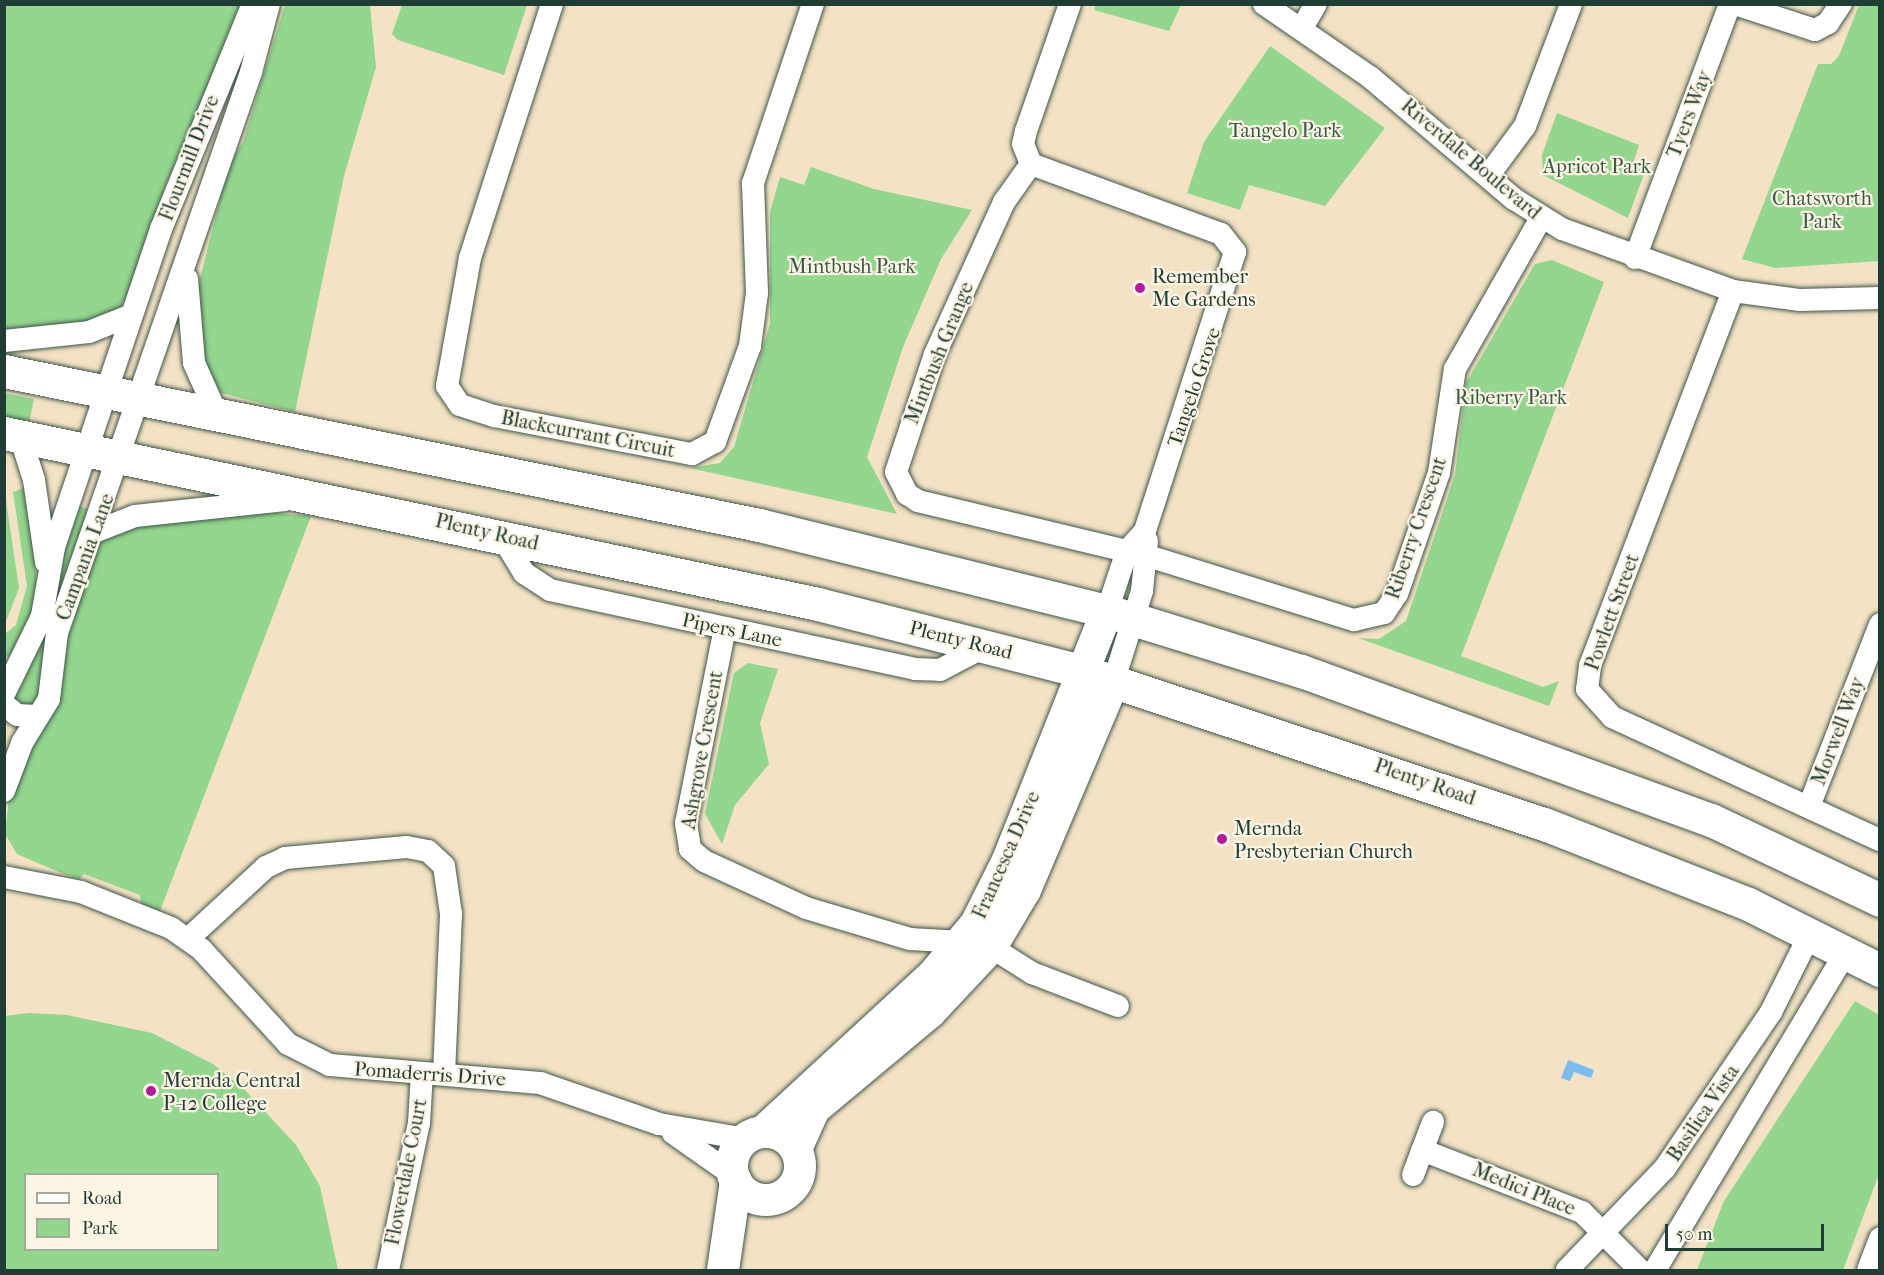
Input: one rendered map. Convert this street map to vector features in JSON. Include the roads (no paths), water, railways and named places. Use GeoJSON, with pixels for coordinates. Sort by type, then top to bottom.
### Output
{"type":"FeatureCollection","features":[{"type":"Feature","properties":{"kind":"highway"},"geometry":{"type":"LineString","coordinates":[[4,371],[215,410],[759,525],[1121,615],[1301,671],[1711,820],[1880,900]]}},
{"type":"Feature","properties":{"kind":"highway","name":"Plenty Road"},"geometry":{"type":"LineString","coordinates":[[12,434],[326,497],[818,604],[1114,680],[1526,817],[1810,934],[1847,950],[1880,970]]}},
{"type":"Feature","properties":{"kind":"street","name":"Flourmill Drive"},"geometry":{"type":"LineString","coordinates":[[107,391],[191,148],[253,4]]}},
{"type":"Feature","properties":{"kind":"street","name":"Flourmill Drive"},"geometry":{"type":"LineString","coordinates":[[141,396],[269,4]]}},
{"type":"Feature","properties":{"kind":"street","name":"Blackcurrant Circuit"},"geometry":{"type":"LineString","coordinates":[[552,4],[470,258],[447,386],[460,405],[494,416],[692,454],[715,442],[750,346],[757,293],[753,183],[813,4]]}},
{"type":"Feature","properties":{"kind":"street"},"geometry":{"type":"LineString","coordinates":[[1031,164],[1023,144],[1026,131],[1070,4]]}},
{"type":"Feature","properties":{"kind":"street","name":"Riverdale Boulevard"},"geometry":{"type":"LineString","coordinates":[[1264,4],[1302,28],[1412,109],[1540,218],[1635,258],[1733,291],[1800,300],[1878,297]]}},
{"type":"Feature","properties":{"kind":"street"},"geometry":{"type":"LineString","coordinates":[[1302,28],[1316,4]]}},
{"type":"Feature","properties":{"kind":"street"},"geometry":{"type":"LineString","coordinates":[[1488,176],[1525,126],[1571,4]]}},
{"type":"Feature","properties":{"kind":"street","name":"Tyers Way"},"geometry":{"type":"LineString","coordinates":[[1635,258],[1730,4]]}},
{"type":"Feature","properties":{"kind":"street"},"geometry":{"type":"LineString","coordinates":[[1735,4],[1815,30],[1828,23],[1841,4]]}},
{"type":"Feature","properties":{"kind":"street","name":"Tangelo Grove"},"geometry":{"type":"LineString","coordinates":[[1031,164],[1221,234],[1235,252],[1138,554],[1121,615],[1114,680]]}},
{"type":"Feature","properties":{"kind":"street","name":"Mintbush Grange"},"geometry":{"type":"LineString","coordinates":[[1031,164],[1004,202],[935,354],[896,472],[907,494],[918,501],[1138,554]]}},
{"type":"Feature","properties":{"kind":"street","name":"Riberry Crescent"},"geometry":{"type":"LineString","coordinates":[[1138,554],[1354,620],[1384,613],[1397,594],[1439,472],[1455,369],[1540,218]]}},
{"type":"Feature","properties":{"kind":"street","name":"Flourmill Drive"},"geometry":{"type":"LineString","coordinates":[[189,253],[187,311],[194,363],[215,410]]}},
{"type":"Feature","properties":{"kind":"street","name":"Powlett Street"},"geometry":{"type":"LineString","coordinates":[[1733,291],[1590,666],[1587,689],[1599,710],[1612,717],[1810,804],[1880,840]]}},
{"type":"Feature","properties":{"kind":"street"},"geometry":{"type":"LineString","coordinates":[[4,341],[89,332],[132,315]]}},
{"type":"Feature","properties":{"kind":"street","name":"Campania Lane"},"geometry":{"type":"LineString","coordinates":[[36,716],[17,715],[5,704],[38,627],[49,585],[54,547],[107,391]]}},
{"type":"Feature","properties":{"kind":"street","name":"Campania Lane"},"geometry":{"type":"LineString","coordinates":[[4,791],[36,716],[49,699],[53,646],[141,396]]}},
{"type":"Feature","properties":{"kind":"street"},"geometry":{"type":"LineString","coordinates":[[12,434],[34,480],[49,585]]}},
{"type":"Feature","properties":{"kind":"street"},"geometry":{"type":"LineString","coordinates":[[94,532],[135,516],[326,497]]}},
{"type":"Feature","properties":{"kind":"street","name":"Pipers Lane"},"geometry":{"type":"LineString","coordinates":[[501,535],[524,573],[550,590],[915,669],[939,670],[984,647]]}},
{"type":"Feature","properties":{"kind":"street","name":"Francesca Drive"},"geometry":{"type":"LineString","coordinates":[[755,1135],[933,975],[977,945],[995,889],[1081,671],[1121,615]]}},
{"type":"Feature","properties":{"kind":"street","name":"Morwell Way"},"geometry":{"type":"LineString","coordinates":[[1810,804],[1880,624]]}},
{"type":"Feature","properties":{"kind":"street","name":"Ashgrove Crescent"},"geometry":{"type":"LineString","coordinates":[[725,628],[686,823],[690,849],[704,861],[806,908],[910,939],[977,945]]}},
{"type":"Feature","properties":{"kind":"street","name":"Francesca Drive"},"geometry":{"type":"LineString","coordinates":[[796,1149],[814,1109],[930,1012],[977,945],[1025,890],[1114,680]]}},
{"type":"Feature","properties":{"kind":"street","name":"Flowerdale Court"},"geometry":{"type":"LineString","coordinates":[[189,938],[266,867],[285,858],[407,847],[428,851],[444,866],[451,914],[433,1073],[419,1123],[388,1270]]}},
{"type":"Feature","properties":{"kind":"street","name":"Pomaderris Drive"},"geometry":{"type":"LineString","coordinates":[[4,877],[81,892],[189,938],[288,1044],[330,1065],[540,1083],[659,1124],[755,1135]]}},
{"type":"Feature","properties":{"kind":"street","name":"Basilica Vista"},"geometry":{"type":"LineString","coordinates":[[1567,1270],[1606,1233],[1672,1158],[1771,1012],[1810,934]]}},
{"type":"Feature","properties":{"kind":"street"},"geometry":{"type":"LineString","coordinates":[[910,939],[933,975]]}},
{"type":"Feature","properties":{"kind":"street"},"geometry":{"type":"LineString","coordinates":[[977,945],[1032,972],[1118,1006]]}},
{"type":"Feature","properties":{"kind":"street","name":"Basilica Vista"},"geometry":{"type":"LineString","coordinates":[[1655,1270],[1847,950]]}},
{"type":"Feature","properties":{"kind":"street"},"geometry":{"type":"LineString","coordinates":[[1413,1175],[1433,1122]]}},
{"type":"Feature","properties":{"kind":"street","name":"Pomaderris Drive"},"geometry":{"type":"LineString","coordinates":[[659,1124],[735,1178]]}},
{"type":"Feature","properties":{"kind":"street"},"geometry":{"type":"LineString","coordinates":[[755,1135],[783,1136],[796,1149],[797,1181],[770,1200],[724,1264],[735,1178],[734,1155],[755,1135]]}},
{"type":"Feature","properties":{"kind":"street","name":"Medici Place"},"geometry":{"type":"LineString","coordinates":[[1422,1150],[1561,1200],[1606,1233],[1640,1270]]}},
{"type":"Feature","properties":{"kind":"street"},"geometry":{"type":"LineString","coordinates":[[735,1178],[750,1196],[770,1200]]}},
{"type":"Feature","properties":{"kind":"street"},"geometry":{"type":"LineString","coordinates":[[1868,1270],[1880,1238]]}},
{"type":"Feature","properties":{"kind":"water"},"geometry":{"type":"Polygon","coordinates":[[[1568,1060],[1594,1070],[1591,1078],[1574,1072],[1570,1081],[1561,1078],[1568,1060]]]}},
{"type":"Feature","properties":{"kind":"place","name":"Remember Me Gardens"},"geometry":{"type":"Point","coordinates":[1140,288]}},
{"type":"Feature","properties":{"kind":"place","name":"Mernda Presbyterian Church"},"geometry":{"type":"Point","coordinates":[1222,839]}},
{"type":"Feature","properties":{"kind":"place","name":"Mernda Central P-12 College"},"geometry":{"type":"Point","coordinates":[151,1091]}},
{"type":"Feature","properties":{"kind":"park label","name":"Tangelo Park"},"geometry":{"type":"Point","coordinates":[1285,130]}},
{"type":"Feature","properties":{"kind":"park label","name":"Apricot Park"},"geometry":{"type":"Point","coordinates":[1597,166]}},
{"type":"Feature","properties":{"kind":"park label","name":"Chatsworth Park"},"geometry":{"type":"Point","coordinates":[1822,210]}},
{"type":"Feature","properties":{"kind":"park label","name":"Mintbush Park"},"geometry":{"type":"Point","coordinates":[852,266]}},
{"type":"Feature","properties":{"kind":"park label","name":"Riberry Park"},"geometry":{"type":"Point","coordinates":[1511,397]}}]}
